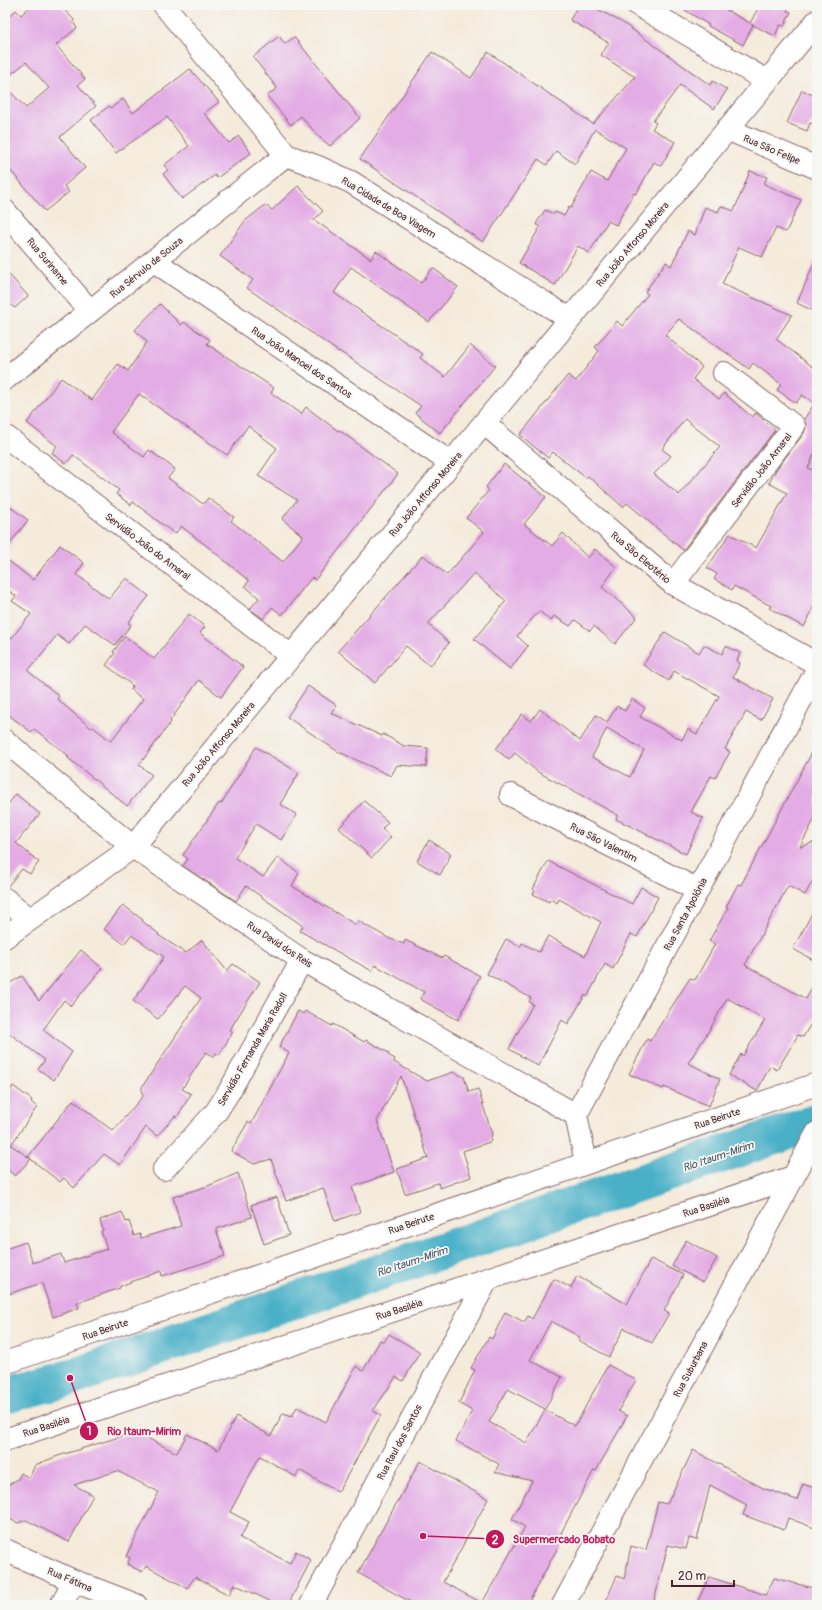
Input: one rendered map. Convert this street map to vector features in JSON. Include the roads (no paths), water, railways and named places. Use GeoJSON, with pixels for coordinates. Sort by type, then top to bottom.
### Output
{"type":"FeatureCollection","features":[{"type":"Feature","properties":{"kind":"street"},"geometry":{"type":"LineString","coordinates":[[164,5],[286,155]]}},
{"type":"Feature","properties":{"kind":"street"},"geometry":{"type":"LineString","coordinates":[[638,5],[767,81]]}},
{"type":"Feature","properties":{"kind":"street","name":"Rua João Affonso Moreira"},"geometry":{"type":"LineString","coordinates":[[5,937],[133,847],[817,21]]}},
{"type":"Feature","properties":{"kind":"street","name":"Rua São Felipe"},"geometry":{"type":"LineString","coordinates":[[727,129],[817,168]]}},
{"type":"Feature","properties":{"kind":"street","name":"Rua Sérvulo de Souza"},"geometry":{"type":"LineString","coordinates":[[5,380],[286,155]]}},
{"type":"Feature","properties":{"kind":"street","name":"Rua Cidade de Boa Viagem"},"geometry":{"type":"LineString","coordinates":[[286,155],[318,167],[350,182],[570,319]]}},
{"type":"Feature","properties":{"kind":"street","name":"Rua Suriname"},"geometry":{"type":"LineString","coordinates":[[5,211],[90,311]]}},
{"type":"Feature","properties":{"kind":"street","name":"Rua João Manoel dos Santos"},"geometry":{"type":"LineString","coordinates":[[154,261],[451,463]]}},
{"type":"Feature","properties":{"kind":"street","name":"Servidão João Amaral"},"geometry":{"type":"LineString","coordinates":[[673,584],[794,426],[724,373]]}},
{"type":"Feature","properties":{"kind":"street","name":"Rua São Eleotério"},"geometry":{"type":"LineString","coordinates":[[484,423],[673,584],[817,664]]}},
{"type":"Feature","properties":{"kind":"street","name":"Servidão João do Amaral"},"geometry":{"type":"LineString","coordinates":[[5,436],[291,656]]}},
{"type":"Feature","properties":{"kind":"street","name":"Rua Santa Apolônia"},"geometry":{"type":"LineString","coordinates":[[576,1115],[817,670]]}},
{"type":"Feature","properties":{"kind":"street","name":"Rua David dos Reis"},"geometry":{"type":"LineString","coordinates":[[5,741],[133,847],[302,960],[576,1115]]}},
{"type":"Feature","properties":{"kind":"street","name":"Rua São Valentim"},"geometry":{"type":"LineString","coordinates":[[510,795],[698,890]]}},
{"type":"Feature","properties":{"kind":"street"},"geometry":{"type":"LineString","coordinates":[[5,899],[30,919]]}},
{"type":"Feature","properties":{"kind":"street","name":"Servidão Fernanda Maria Radoll"},"geometry":{"type":"LineString","coordinates":[[164,1170],[211,1117],[226,1096],[302,960]]}},
{"type":"Feature","properties":{"kind":"street","name":"Rua Beirute"},"geometry":{"type":"LineString","coordinates":[[5,1363],[817,1084]]}},
{"type":"Feature","properties":{"kind":"street"},"geometry":{"type":"LineString","coordinates":[[576,1115],[586,1163]]}},
{"type":"Feature","properties":{"kind":"street","name":"Rua Suburbana"},"geometry":{"type":"LineString","coordinates":[[563,1605],[817,1133]]}},
{"type":"Feature","properties":{"kind":"street","name":"Rua Basiléia"},"geometry":{"type":"LineString","coordinates":[[5,1440],[486,1280],[795,1174]]}},
{"type":"Feature","properties":{"kind":"street","name":"Rua Raul dos Santos"},"geometry":{"type":"LineString","coordinates":[[311,1605],[486,1280]]}},
{"type":"Feature","properties":{"kind":"street","name":"Rua Fátima"},"geometry":{"type":"LineString","coordinates":[[5,1550],[74,1581],[136,1605]]}},
{"type":"Feature","properties":{"kind":"street"},"geometry":{"type":"LineString","coordinates":[[61,1605],[74,1581]]}},
{"type":"Feature","properties":{"kind":"waterway","name":"Rio Itaum-Mirim"},"geometry":{"type":"LineString","coordinates":[[5,1395],[70,1378],[817,1122]]}},
{"type":"Feature","properties":{"kind":"place","name":"Rio Itaum-Mirim"},"geometry":{"type":"Point","coordinates":[70,1378]}},
{"type":"Feature","properties":{"kind":"place","name":"Supermercado Bobato"},"geometry":{"type":"Point","coordinates":[423,1536]}}]}
